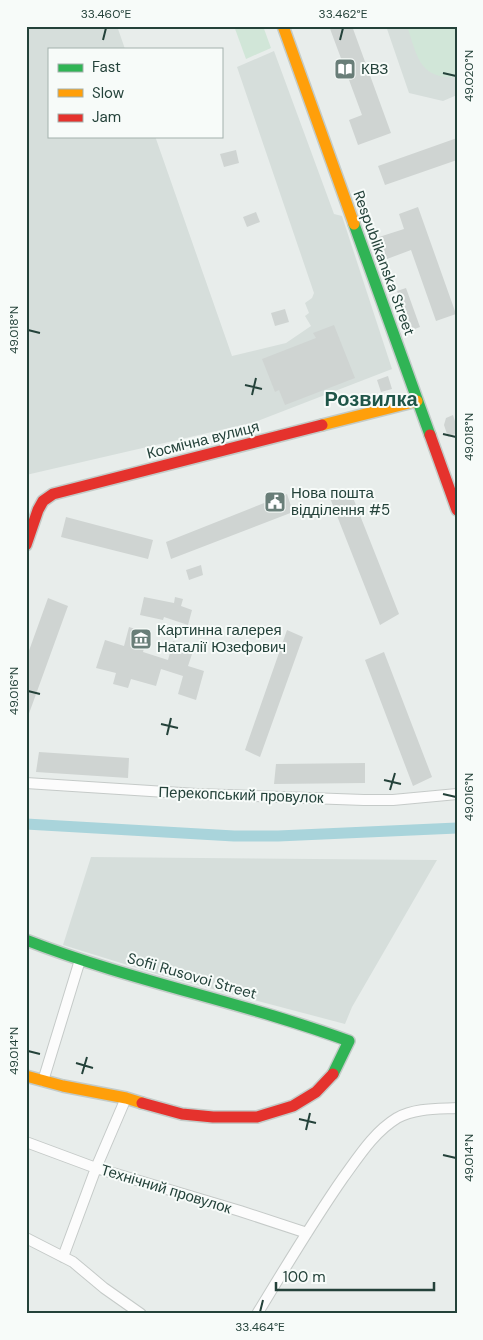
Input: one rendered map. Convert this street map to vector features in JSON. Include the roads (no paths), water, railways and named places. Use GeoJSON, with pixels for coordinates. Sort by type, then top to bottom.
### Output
{"type":"FeatureCollection","features":[{"type":"Feature","properties":{"kind":"street","name":"Respublikanska Street"},"geometry":{"type":"LineString","coordinates":[[283,26],[457,510]]}},
{"type":"Feature","properties":{"kind":"street","name":"Космічна вулиця"},"geometry":{"type":"LineString","coordinates":[[26,545],[38,510],[44,501],[53,494],[417,401]]}},
{"type":"Feature","properties":{"kind":"street","name":"Перекопський провулок"},"geometry":{"type":"LineString","coordinates":[[26,783],[197,794],[354,800],[393,800],[457,794]]}},
{"type":"Feature","properties":{"kind":"street","name":"Sofii Rusovoi Street"},"geometry":{"type":"LineString","coordinates":[[26,940],[80,960],[264,1013],[349,1041],[335,1072],[316,1092],[293,1106],[257,1116],[213,1117],[182,1114],[126,1098]]}},
{"type":"Feature","properties":{"kind":"street"},"geometry":{"type":"LineString","coordinates":[[43,1081],[80,960]]}},
{"type":"Feature","properties":{"kind":"street"},"geometry":{"type":"LineString","coordinates":[[26,1076],[63,1086],[126,1098],[96,1168],[63,1256]]}},
{"type":"Feature","properties":{"kind":"street"},"geometry":{"type":"LineString","coordinates":[[257,1314],[328,1200],[377,1134],[398,1118],[425,1109],[457,1108]]}},
{"type":"Feature","properties":{"kind":"street","name":"Технічний провулок"},"geometry":{"type":"LineString","coordinates":[[26,1142],[96,1168],[307,1233]]}},
{"type":"Feature","properties":{"kind":"street"},"geometry":{"type":"LineString","coordinates":[[26,1238],[73,1262],[104,1288],[141,1314]]}},
{"type":"Feature","properties":{"kind":"waterway"},"geometry":{"type":"LineString","coordinates":[[26,824],[234,836],[278,836],[457,828]]}},
{"type":"Feature","properties":{"kind":"place","name":"КВЗ"},"geometry":{"type":"Point","coordinates":[345,69]}},
{"type":"Feature","properties":{"kind":"place","name":"Нова пошта відділення #5"},"geometry":{"type":"Point","coordinates":[275,502]}},
{"type":"Feature","properties":{"kind":"place","name":"Картинна галерея Наталії Юзефович"},"geometry":{"type":"Point","coordinates":[141,639]}},
{"type":"Feature","properties":{"kind":"district","name":"Розвилка"},"geometry":{"type":"Point","coordinates":[371,399]}}]}
